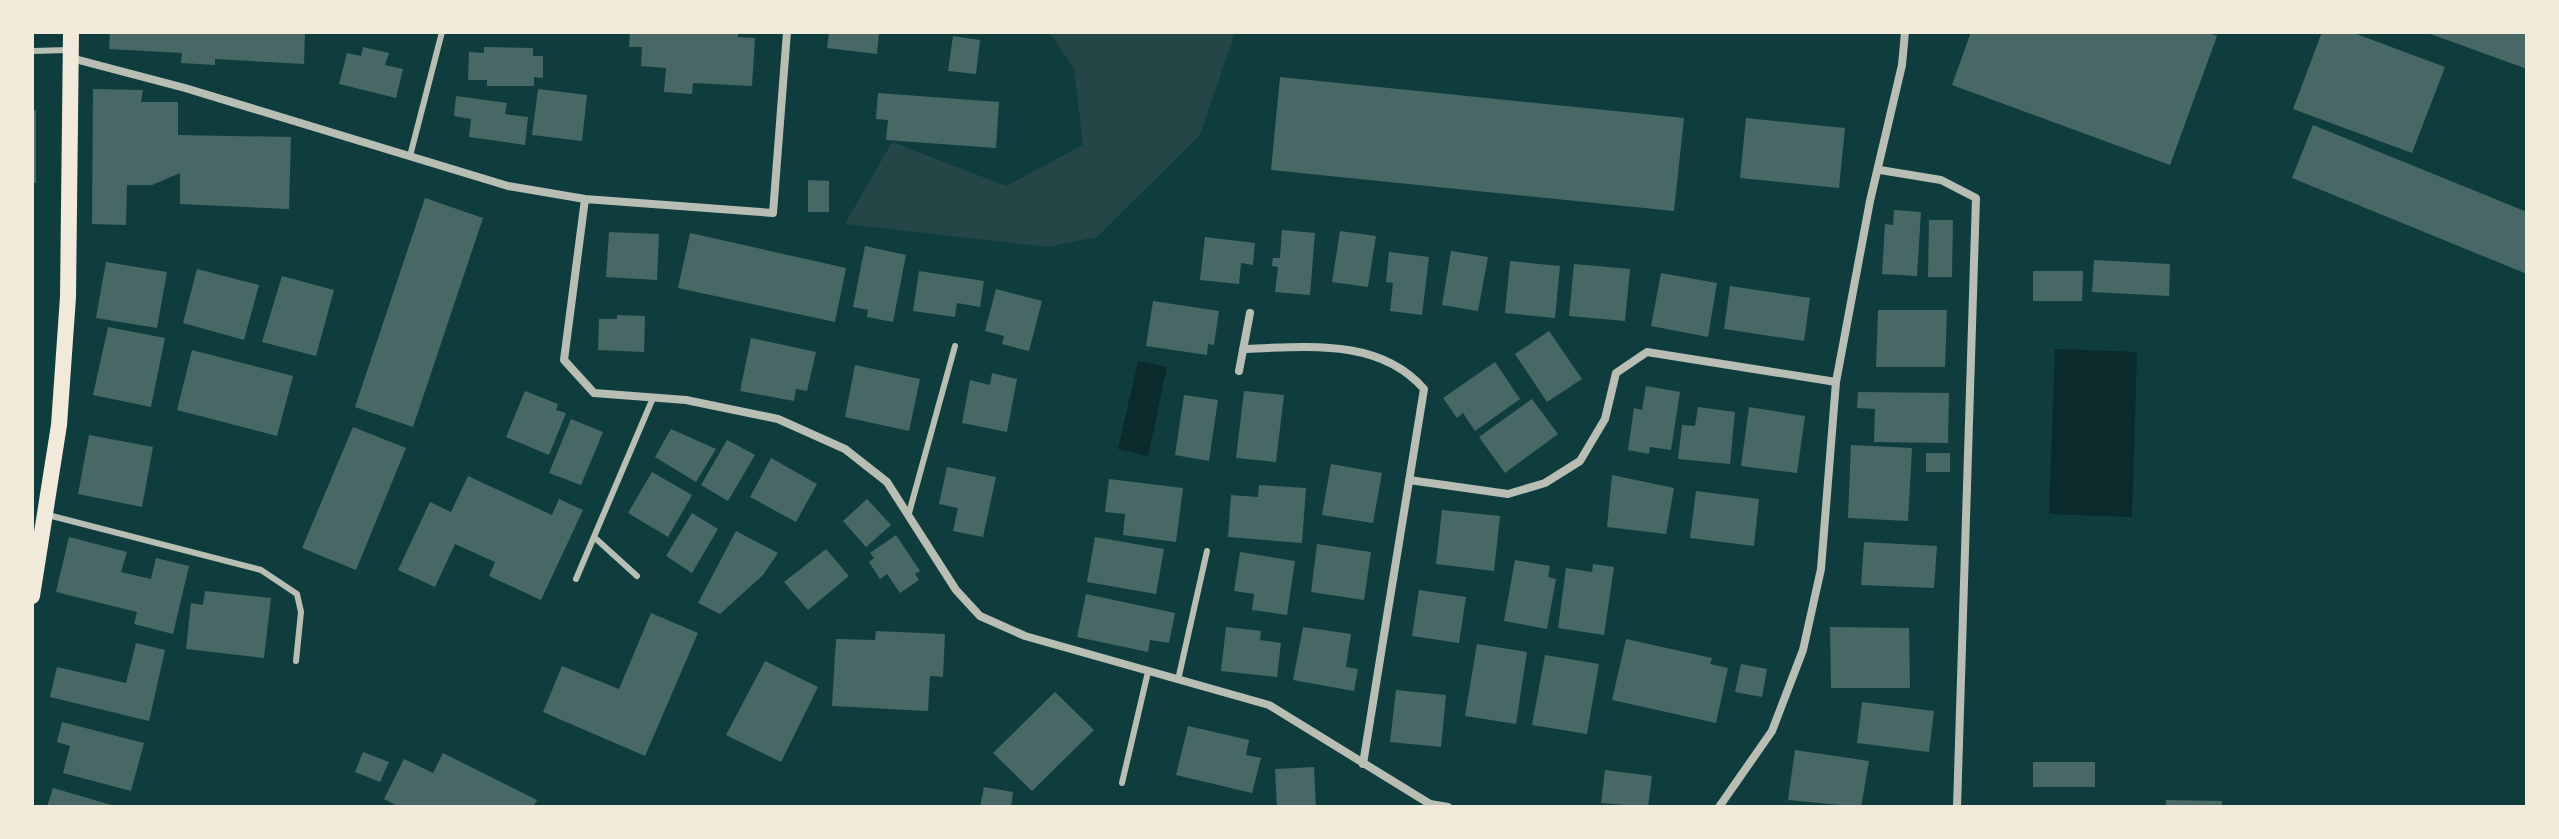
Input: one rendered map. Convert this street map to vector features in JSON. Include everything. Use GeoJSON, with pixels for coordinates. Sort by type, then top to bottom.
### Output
{"type":"FeatureCollection","features":[{"type":"Feature","properties":{"kind":"main road"},"geometry":{"type":"LineString","coordinates":[[32,596],[59,425],[68,297],[71,32]]}},
{"type":"Feature","properties":{"kind":"street"},"geometry":{"type":"LineString","coordinates":[[71,54],[508,186],[585,199],[773,213],[787,32]]}},
{"type":"Feature","properties":{"kind":"street"},"geometry":{"type":"LineString","coordinates":[[1719,807],[1772,731],[1803,650],[1821,569],[1836,382],[1870,201],[1880,170],[1902,65],[1905,32]]}},
{"type":"Feature","properties":{"kind":"street"},"geometry":{"type":"LineString","coordinates":[[1880,170],[1941,180],[1976,198],[1957,807]]}},
{"type":"Feature","properties":{"kind":"street"},"geometry":{"type":"LineString","coordinates":[[585,199],[564,360],[594,393],[686,400],[778,419],[845,449],[887,482],[956,590],[980,616],[1025,636],[1269,705],[1430,804],[1448,807]]}},
{"type":"Feature","properties":{"kind":"street"},"geometry":{"type":"LineString","coordinates":[[1239,371],[1250,313]]}},
{"type":"Feature","properties":{"kind":"street"},"geometry":{"type":"LineString","coordinates":[[1243,349],[1323,346],[1366,352],[1413,376],[1424,389],[1363,764]]}},
{"type":"Feature","properties":{"kind":"street"},"geometry":{"type":"LineString","coordinates":[[1409,480],[1508,494],[1545,483],[1580,461],[1605,419],[1616,373],[1647,352],[1836,382]]}},
{"type":"Feature","properties":{"kind":"lane"},"geometry":{"type":"LineString","coordinates":[[410,156],[442,32]]}},
{"type":"Feature","properties":{"kind":"lane"},"geometry":{"type":"LineString","coordinates":[[32,51],[71,54]]}},
{"type":"Feature","properties":{"kind":"lane"},"geometry":{"type":"LineString","coordinates":[[909,513],[955,346]]}},
{"type":"Feature","properties":{"kind":"lane"},"geometry":{"type":"LineString","coordinates":[[576,579],[653,398]]}},
{"type":"Feature","properties":{"kind":"lane"},"geometry":{"type":"LineString","coordinates":[[45,514],[261,570],[297,594],[301,612],[296,661]]}},
{"type":"Feature","properties":{"kind":"lane"},"geometry":{"type":"LineString","coordinates":[[594,537],[637,576]]}},
{"type":"Feature","properties":{"kind":"lane"},"geometry":{"type":"LineString","coordinates":[[1178,680],[1207,551]]}},
{"type":"Feature","properties":{"kind":"lane"},"geometry":{"type":"LineString","coordinates":[[1122,783],[1148,672]]}},
{"type":"Feature","properties":{"kind":"shaded area"},"geometry":{"type":"Polygon","coordinates":[[[1049,32],[1235,32],[1200,135],[1097,237],[1047,247],[845,224],[892,142],[1006,186],[1083,145],[1074,68],[1049,32]]]}},
{"type":"Feature","properties":{"kind":"shaded area"},"geometry":{"type":"Polygon","coordinates":[[[2055,349],[2137,352],[2132,517],[2049,514],[2055,349]]]}},
{"type":"Feature","properties":{"kind":"shaded area"},"geometry":{"type":"Polygon","coordinates":[[[1138,361],[1167,367],[1148,456],[1118,449],[1138,361]]]}},
{"type":"Feature","properties":{"kind":"building"},"geometry":{"type":"Polygon","coordinates":[[[110,32],[305,32],[304,64],[215,59],[215,65],[181,63],[182,53],[109,49],[110,32]]]}},
{"type":"Feature","properties":{"kind":"building"},"geometry":{"type":"Polygon","coordinates":[[[630,32],[738,32],[738,37],[755,38],[752,86],[693,83],[692,94],[664,92],[666,68],[641,66],[642,47],[629,47],[630,32]]]}},
{"type":"Feature","properties":{"kind":"building"},"geometry":{"type":"Polygon","coordinates":[[[829,32],[879,32],[877,54],[827,48],[829,32]]]}},
{"type":"Feature","properties":{"kind":"building"},"geometry":{"type":"Polygon","coordinates":[[[1971,32],[2206,32],[2217,36],[2170,165],[1952,85],[1971,32]]]}},
{"type":"Feature","properties":{"kind":"building"},"geometry":{"type":"Polygon","coordinates":[[[2322,32],[2351,32],[2445,67],[2412,153],[2293,109],[2322,32]]]}},
{"type":"Feature","properties":{"kind":"building"},"geometry":{"type":"Polygon","coordinates":[[[2425,32],[2527,32],[2527,69],[2425,32]]]}},
{"type":"Feature","properties":{"kind":"building"},"geometry":{"type":"Polygon","coordinates":[[[953,36],[980,40],[976,74],[948,71],[953,36]]]}},
{"type":"Feature","properties":{"kind":"building"},"geometry":{"type":"Polygon","coordinates":[[[363,47],[389,53],[385,65],[403,69],[396,98],[339,84],[347,53],[361,56],[363,47]]]}},
{"type":"Feature","properties":{"kind":"building"},"geometry":{"type":"Polygon","coordinates":[[[484,47],[533,48],[533,56],[543,56],[543,78],[534,77],[534,86],[487,86],[487,80],[468,80],[469,52],[484,53],[484,47]]]}},
{"type":"Feature","properties":{"kind":"building"},"geometry":{"type":"Polygon","coordinates":[[[1280,77],[1684,118],[1674,211],[1271,170],[1280,77]]]}},
{"type":"Feature","properties":{"kind":"building"},"geometry":{"type":"Polygon","coordinates":[[[93,89],[143,90],[141,102],[178,102],[178,135],[291,137],[289,209],[180,204],[180,173],[152,185],[127,185],[126,225],[92,224],[93,89]]]}},
{"type":"Feature","properties":{"kind":"building"},"geometry":{"type":"Polygon","coordinates":[[[538,89],[587,95],[582,141],[532,135],[538,89]]]}},
{"type":"Feature","properties":{"kind":"building"},"geometry":{"type":"Polygon","coordinates":[[[878,93],[999,102],[996,148],[886,140],[888,120],[876,119],[878,93]]]}},
{"type":"Feature","properties":{"kind":"building"},"geometry":{"type":"Polygon","coordinates":[[[456,96],[507,103],[505,114],[528,117],[525,145],[469,137],[471,119],[454,116],[456,96]]]}},
{"type":"Feature","properties":{"kind":"building"},"geometry":{"type":"Polygon","coordinates":[[[32,110],[36,110],[36,183],[32,183],[32,110]]]}},
{"type":"Feature","properties":{"kind":"building"},"geometry":{"type":"Polygon","coordinates":[[[1746,118],[1845,128],[1839,188],[1740,178],[1746,118]]]}},
{"type":"Feature","properties":{"kind":"building"},"geometry":{"type":"Polygon","coordinates":[[[2313,125],[2527,212],[2527,274],[2292,178],[2313,125]]]}},
{"type":"Feature","properties":{"kind":"building"},"geometry":{"type":"Polygon","coordinates":[[[808,180],[829,181],[829,212],[808,212],[808,180]]]}},
{"type":"Feature","properties":{"kind":"building"},"geometry":{"type":"Polygon","coordinates":[[[425,198],[483,218],[413,427],[355,407],[425,198]]]}},
{"type":"Feature","properties":{"kind":"building"},"geometry":{"type":"Polygon","coordinates":[[[1894,210],[1921,212],[1917,276],[1882,274],[1885,224],[1893,225],[1894,210]]]}},
{"type":"Feature","properties":{"kind":"building"},"geometry":{"type":"Polygon","coordinates":[[[1929,220],[1953,220],[1952,277],[1928,277],[1929,220]]]}},
{"type":"Feature","properties":{"kind":"building"},"geometry":{"type":"Polygon","coordinates":[[[1282,230],[1315,233],[1310,295],[1275,292],[1278,267],[1272,266],[1273,258],[1280,258],[1282,230]]]}},
{"type":"Feature","properties":{"kind":"building"},"geometry":{"type":"Polygon","coordinates":[[[1340,231],[1376,236],[1368,287],[1332,282],[1340,231]]]}},
{"type":"Feature","properties":{"kind":"building"},"geometry":{"type":"Polygon","coordinates":[[[609,232],[659,234],[657,280],[606,277],[609,232]]]}},
{"type":"Feature","properties":{"kind":"building"},"geometry":{"type":"Polygon","coordinates":[[[690,233],[846,268],[835,322],[678,288],[690,233]]]}},
{"type":"Feature","properties":{"kind":"building"},"geometry":{"type":"Polygon","coordinates":[[[1205,237],[1255,243],[1253,265],[1241,263],[1239,284],[1200,280],[1205,237]]]}},
{"type":"Feature","properties":{"kind":"building"},"geometry":{"type":"Polygon","coordinates":[[[865,246],[906,255],[893,322],[867,317],[868,310],[853,307],[865,246]]]}},
{"type":"Feature","properties":{"kind":"building"},"geometry":{"type":"Polygon","coordinates":[[[1451,251],[1488,257],[1478,311],[1442,305],[1451,251]]]}},
{"type":"Feature","properties":{"kind":"building"},"geometry":{"type":"Polygon","coordinates":[[[1389,252],[1429,257],[1422,315],[1390,311],[1393,283],[1386,282],[1389,252]]]}},
{"type":"Feature","properties":{"kind":"building"},"geometry":{"type":"Polygon","coordinates":[[[2094,260],[2170,264],[2169,296],[2092,292],[2094,260]]]}},
{"type":"Feature","properties":{"kind":"building"},"geometry":{"type":"Polygon","coordinates":[[[1510,261],[1560,266],[1555,318],[1505,313],[1510,261]]]}},
{"type":"Feature","properties":{"kind":"building"},"geometry":{"type":"Polygon","coordinates":[[[106,262],[167,272],[157,328],[96,318],[106,262]]]}},
{"type":"Feature","properties":{"kind":"building"},"geometry":{"type":"Polygon","coordinates":[[[1574,264],[1630,269],[1625,321],[1569,316],[1574,264]]]}},
{"type":"Feature","properties":{"kind":"building"},"geometry":{"type":"Polygon","coordinates":[[[197,269],[259,285],[244,340],[183,323],[197,269]]]}},
{"type":"Feature","properties":{"kind":"building"},"geometry":{"type":"Polygon","coordinates":[[[919,271],[984,281],[980,307],[957,303],[955,317],[913,311],[919,271]]]}},
{"type":"Feature","properties":{"kind":"building"},"geometry":{"type":"Polygon","coordinates":[[[2033,271],[2083,271],[2082,301],[2033,301],[2033,271]]]}},
{"type":"Feature","properties":{"kind":"building"},"geometry":{"type":"Polygon","coordinates":[[[1661,273],[1717,283],[1708,337],[1651,326],[1661,273]]]}},
{"type":"Feature","properties":{"kind":"building"},"geometry":{"type":"Polygon","coordinates":[[[282,276],[334,290],[316,356],[262,342],[282,276]]]}},
{"type":"Feature","properties":{"kind":"building"},"geometry":{"type":"Polygon","coordinates":[[[1730,286],[1810,298],[1804,341],[1724,329],[1730,286]]]}},
{"type":"Feature","properties":{"kind":"building"},"geometry":{"type":"Polygon","coordinates":[[[996,289],[1042,301],[1029,351],[1002,344],[1004,336],[985,331],[996,289]]]}},
{"type":"Feature","properties":{"kind":"building"},"geometry":{"type":"Polygon","coordinates":[[[1153,301],[1219,311],[1214,345],[1208,344],[1207,355],[1146,346],[1153,301]]]}},
{"type":"Feature","properties":{"kind":"building"},"geometry":{"type":"Polygon","coordinates":[[[1878,310],[1947,310],[1945,367],[1876,367],[1878,310]]]}},
{"type":"Feature","properties":{"kind":"building"},"geometry":{"type":"Polygon","coordinates":[[[617,315],[645,316],[644,352],[598,350],[599,319],[617,319],[617,315]]]}},
{"type":"Feature","properties":{"kind":"building"},"geometry":{"type":"Polygon","coordinates":[[[108,327],[165,338],[151,407],[93,395],[108,327]]]}},
{"type":"Feature","properties":{"kind":"building"},"geometry":{"type":"Polygon","coordinates":[[[1549,331],[1582,379],[1547,402],[1515,354],[1549,331]]]}},
{"type":"Feature","properties":{"kind":"building"},"geometry":{"type":"Polygon","coordinates":[[[751,338],[816,352],[807,391],[796,389],[794,401],[740,391],[751,338]]]}},
{"type":"Feature","properties":{"kind":"building"},"geometry":{"type":"Polygon","coordinates":[[[192,350],[293,376],[277,436],[177,410],[192,350]]]}},
{"type":"Feature","properties":{"kind":"building"},"geometry":{"type":"Polygon","coordinates":[[[1495,362],[1520,399],[1475,431],[1463,413],[1457,418],[1443,398],[1495,362]]]}},
{"type":"Feature","properties":{"kind":"building"},"geometry":{"type":"Polygon","coordinates":[[[855,365],[920,379],[909,431],[845,417],[855,365]]]}},
{"type":"Feature","properties":{"kind":"building"},"geometry":{"type":"Polygon","coordinates":[[[992,373],[1017,379],[1007,432],[962,423],[970,380],[990,385],[992,373]]]}},
{"type":"Feature","properties":{"kind":"building"},"geometry":{"type":"Polygon","coordinates":[[[1646,386],[1680,392],[1671,450],[1650,447],[1649,454],[1628,450],[1634,408],[1642,410],[1646,386]]]}},
{"type":"Feature","properties":{"kind":"building"},"geometry":{"type":"Polygon","coordinates":[[[525,391],[558,404],[556,410],[566,413],[549,455],[506,437],[525,391]]]}},
{"type":"Feature","properties":{"kind":"building"},"geometry":{"type":"Polygon","coordinates":[[[1244,391],[1284,395],[1276,462],[1236,458],[1244,391]]]}},
{"type":"Feature","properties":{"kind":"building"},"geometry":{"type":"Polygon","coordinates":[[[1858,392],[1949,393],[1948,443],[1874,442],[1875,409],[1857,408],[1858,392]]]}},
{"type":"Feature","properties":{"kind":"building"},"geometry":{"type":"Polygon","coordinates":[[[1184,395],[1218,400],[1209,461],[1175,455],[1184,395]]]}},
{"type":"Feature","properties":{"kind":"building"},"geometry":{"type":"Polygon","coordinates":[[[1532,399],[1558,434],[1505,473],[1479,437],[1532,399]]]}},
{"type":"Feature","properties":{"kind":"building"},"geometry":{"type":"Polygon","coordinates":[[[1698,407],[1735,412],[1730,464],[1678,459],[1682,425],[1695,426],[1698,407]]]}},
{"type":"Feature","properties":{"kind":"building"},"geometry":{"type":"Polygon","coordinates":[[[1749,407],[1805,416],[1797,473],[1741,466],[1749,407]]]}},
{"type":"Feature","properties":{"kind":"building"},"geometry":{"type":"Polygon","coordinates":[[[571,419],[603,432],[581,485],[549,473],[571,419]]]}},
{"type":"Feature","properties":{"kind":"building"},"geometry":{"type":"Polygon","coordinates":[[[353,427],[406,448],[356,570],[302,548],[353,427]]]}},
{"type":"Feature","properties":{"kind":"building"},"geometry":{"type":"Polygon","coordinates":[[[671,429],[716,449],[696,482],[655,457],[671,429]]]}},
{"type":"Feature","properties":{"kind":"building"},"geometry":{"type":"Polygon","coordinates":[[[89,435],[153,447],[142,507],[78,494],[89,435]]]}},
{"type":"Feature","properties":{"kind":"building"},"geometry":{"type":"Polygon","coordinates":[[[727,440],[755,455],[728,501],[701,485],[727,440]]]}},
{"type":"Feature","properties":{"kind":"building"},"geometry":{"type":"Polygon","coordinates":[[[1851,445],[1912,448],[1908,521],[1848,518],[1851,445]]]}},
{"type":"Feature","properties":{"kind":"building"},"geometry":{"type":"Polygon","coordinates":[[[1926,453],[1950,453],[1950,472],[1926,472],[1926,453]]]}},
{"type":"Feature","properties":{"kind":"building"},"geometry":{"type":"Polygon","coordinates":[[[771,458],[817,484],[796,522],[750,497],[771,458]]]}},
{"type":"Feature","properties":{"kind":"building"},"geometry":{"type":"Polygon","coordinates":[[[1331,464],[1382,473],[1373,523],[1322,515],[1331,464]]]}},
{"type":"Feature","properties":{"kind":"building"},"geometry":{"type":"Polygon","coordinates":[[[947,467],[996,477],[983,537],[953,531],[958,508],[939,504],[947,467]]]}},
{"type":"Feature","properties":{"kind":"building"},"geometry":{"type":"Polygon","coordinates":[[[652,472],[692,495],[668,537],[628,513],[652,472]]]}},
{"type":"Feature","properties":{"kind":"building"},"geometry":{"type":"Polygon","coordinates":[[[1612,475],[1674,488],[1666,534],[1607,527],[1612,475]]]}},
{"type":"Feature","properties":{"kind":"building"},"geometry":{"type":"Polygon","coordinates":[[[468,476],[552,515],[559,499],[583,510],[541,600],[489,576],[495,562],[455,544],[435,587],[398,570],[430,502],[451,512],[468,476]]]}},
{"type":"Feature","properties":{"kind":"building"},"geometry":{"type":"Polygon","coordinates":[[[1109,479],[1183,488],[1176,542],[1123,535],[1125,514],[1105,512],[1109,479]]]}},
{"type":"Feature","properties":{"kind":"building"},"geometry":{"type":"Polygon","coordinates":[[[1259,485],[1306,488],[1302,543],[1228,537],[1231,495],[1258,497],[1259,485]]]}},
{"type":"Feature","properties":{"kind":"building"},"geometry":{"type":"Polygon","coordinates":[[[1696,491],[1759,499],[1754,546],[1690,538],[1696,491]]]}},
{"type":"Feature","properties":{"kind":"building"},"geometry":{"type":"Polygon","coordinates":[[[867,499],[891,525],[866,547],[843,521],[867,499]]]}},
{"type":"Feature","properties":{"kind":"building"},"geometry":{"type":"Polygon","coordinates":[[[1442,510],[1500,516],[1494,571],[1436,564],[1442,510]]]}},
{"type":"Feature","properties":{"kind":"building"},"geometry":{"type":"Polygon","coordinates":[[[692,513],[718,529],[692,573],[666,556],[692,513]]]}},
{"type":"Feature","properties":{"kind":"building"},"geometry":{"type":"Polygon","coordinates":[[[736,531],[778,553],[763,575],[720,614],[698,603],[736,531]]]}},
{"type":"Feature","properties":{"kind":"building"},"geometry":{"type":"Polygon","coordinates":[[[896,535],[920,571],[915,574],[919,580],[900,593],[887,574],[880,579],[869,562],[874,558],[870,553],[896,535]]]}},
{"type":"Feature","properties":{"kind":"building"},"geometry":{"type":"Polygon","coordinates":[[[69,537],[127,552],[121,572],[151,579],[156,558],[189,566],[173,634],[134,624],[137,612],[56,592],[69,537]]]}},
{"type":"Feature","properties":{"kind":"building"},"geometry":{"type":"Polygon","coordinates":[[[1095,537],[1164,549],[1156,594],[1087,582],[1095,537]]]}},
{"type":"Feature","properties":{"kind":"building"},"geometry":{"type":"Polygon","coordinates":[[[1864,542],[1937,546],[1934,588],[1861,585],[1864,542]]]}},
{"type":"Feature","properties":{"kind":"building"},"geometry":{"type":"Polygon","coordinates":[[[1317,544],[1371,552],[1364,600],[1311,592],[1317,544]]]}},
{"type":"Feature","properties":{"kind":"building"},"geometry":{"type":"Polygon","coordinates":[[[826,549],[849,576],[808,610],[784,582],[826,549]]]}},
{"type":"Feature","properties":{"kind":"building"},"geometry":{"type":"Polygon","coordinates":[[[1240,552],[1295,561],[1287,615],[1252,610],[1254,594],[1234,591],[1240,552]]]}},
{"type":"Feature","properties":{"kind":"building"},"geometry":{"type":"Polygon","coordinates":[[[1515,560],[1550,566],[1548,577],[1556,579],[1547,629],[1504,621],[1515,560]]]}},
{"type":"Feature","properties":{"kind":"building"},"geometry":{"type":"Polygon","coordinates":[[[1593,564],[1614,567],[1604,635],[1558,628],[1566,568],[1592,572],[1593,564]]]}},
{"type":"Feature","properties":{"kind":"building"},"geometry":{"type":"Polygon","coordinates":[[[1419,590],[1466,597],[1459,643],[1412,636],[1419,590]]]}},
{"type":"Feature","properties":{"kind":"building"},"geometry":{"type":"Polygon","coordinates":[[[205,591],[271,598],[264,658],[186,649],[191,603],[203,605],[205,591]]]}},
{"type":"Feature","properties":{"kind":"building"},"geometry":{"type":"Polygon","coordinates":[[[1086,594],[1175,613],[1169,643],[1150,640],[1148,652],[1077,637],[1086,594]]]}},
{"type":"Feature","properties":{"kind":"building"},"geometry":{"type":"Polygon","coordinates":[[[651,613],[698,633],[645,756],[543,712],[562,666],[619,689],[651,613]]]}},
{"type":"Feature","properties":{"kind":"building"},"geometry":{"type":"Polygon","coordinates":[[[1226,627],[1261,631],[1260,640],[1281,643],[1277,677],[1221,671],[1226,627]]]}},
{"type":"Feature","properties":{"kind":"building"},"geometry":{"type":"Polygon","coordinates":[[[1303,627],[1351,634],[1346,667],[1358,669],[1354,691],[1293,680],[1303,627]]]}},
{"type":"Feature","properties":{"kind":"building"},"geometry":{"type":"Polygon","coordinates":[[[1830,627],[1909,628],[1910,688],[1831,688],[1830,627]]]}},
{"type":"Feature","properties":{"kind":"building"},"geometry":{"type":"Polygon","coordinates":[[[876,631],[945,634],[943,677],[930,676],[928,711],[832,706],[836,639],[875,640],[876,631]]]}},
{"type":"Feature","properties":{"kind":"building"},"geometry":{"type":"Polygon","coordinates":[[[1626,639],[1712,658],[1710,664],[1728,668],[1716,723],[1612,700],[1626,639]]]}},
{"type":"Feature","properties":{"kind":"building"},"geometry":{"type":"Polygon","coordinates":[[[136,643],[165,650],[149,721],[50,697],[57,667],[126,683],[136,643]]]}},
{"type":"Feature","properties":{"kind":"building"},"geometry":{"type":"Polygon","coordinates":[[[1477,644],[1527,652],[1516,724],[1465,716],[1477,644]]]}},
{"type":"Feature","properties":{"kind":"building"},"geometry":{"type":"Polygon","coordinates":[[[1545,655],[1599,664],[1587,734],[1532,725],[1545,655]]]}},
{"type":"Feature","properties":{"kind":"building"},"geometry":{"type":"Polygon","coordinates":[[[765,661],[818,687],[781,762],[726,735],[765,661]]]}},
{"type":"Feature","properties":{"kind":"building"},"geometry":{"type":"Polygon","coordinates":[[[1741,664],[1767,669],[1762,697],[1735,692],[1741,664]]]}},
{"type":"Feature","properties":{"kind":"building"},"geometry":{"type":"Polygon","coordinates":[[[1396,690],[1446,695],[1441,747],[1390,742],[1396,690]]]}},
{"type":"Feature","properties":{"kind":"building"},"geometry":{"type":"Polygon","coordinates":[[[1055,692],[1094,730],[1032,791],[993,753],[1055,692]]]}},
{"type":"Feature","properties":{"kind":"building"},"geometry":{"type":"Polygon","coordinates":[[[1862,702],[1934,711],[1929,752],[1857,743],[1862,702]]]}},
{"type":"Feature","properties":{"kind":"building"},"geometry":{"type":"Polygon","coordinates":[[[62,722],[144,743],[131,791],[63,773],[70,746],[57,742],[62,722]]]}},
{"type":"Feature","properties":{"kind":"building"},"geometry":{"type":"Polygon","coordinates":[[[1188,726],[1249,740],[1246,755],[1261,758],[1252,793],[1176,775],[1188,726]]]}},
{"type":"Feature","properties":{"kind":"building"},"geometry":{"type":"Polygon","coordinates":[[[1795,750],[1869,761],[1861,807],[1788,800],[1795,750]]]}},
{"type":"Feature","properties":{"kind":"building"},"geometry":{"type":"Polygon","coordinates":[[[363,752],[389,762],[380,782],[355,772],[363,752]]]}},
{"type":"Feature","properties":{"kind":"building"},"geometry":{"type":"Polygon","coordinates":[[[443,753],[537,800],[533,807],[400,807],[384,799],[404,759],[433,773],[443,753]]]}},
{"type":"Feature","properties":{"kind":"building"},"geometry":{"type":"Polygon","coordinates":[[[2033,762],[2095,762],[2095,787],[2033,787],[2033,762]]]}},
{"type":"Feature","properties":{"kind":"building"},"geometry":{"type":"Polygon","coordinates":[[[1314,767],[1316,807],[1277,807],[1275,769],[1314,767]]]}},
{"type":"Feature","properties":{"kind":"building"},"geometry":{"type":"Polygon","coordinates":[[[1605,770],[1652,776],[1648,807],[1601,803],[1605,770]]]}},
{"type":"Feature","properties":{"kind":"building"},"geometry":{"type":"Polygon","coordinates":[[[984,787],[1013,792],[1011,807],[980,807],[984,787]]]}},
{"type":"Feature","properties":{"kind":"building"},"geometry":{"type":"Polygon","coordinates":[[[53,788],[115,806],[115,807],[47,807],[53,788]]]}},
{"type":"Feature","properties":{"kind":"building"},"geometry":{"type":"Polygon","coordinates":[[[2166,800],[2222,801],[2222,807],[2166,807],[2166,800]]]}}]}
